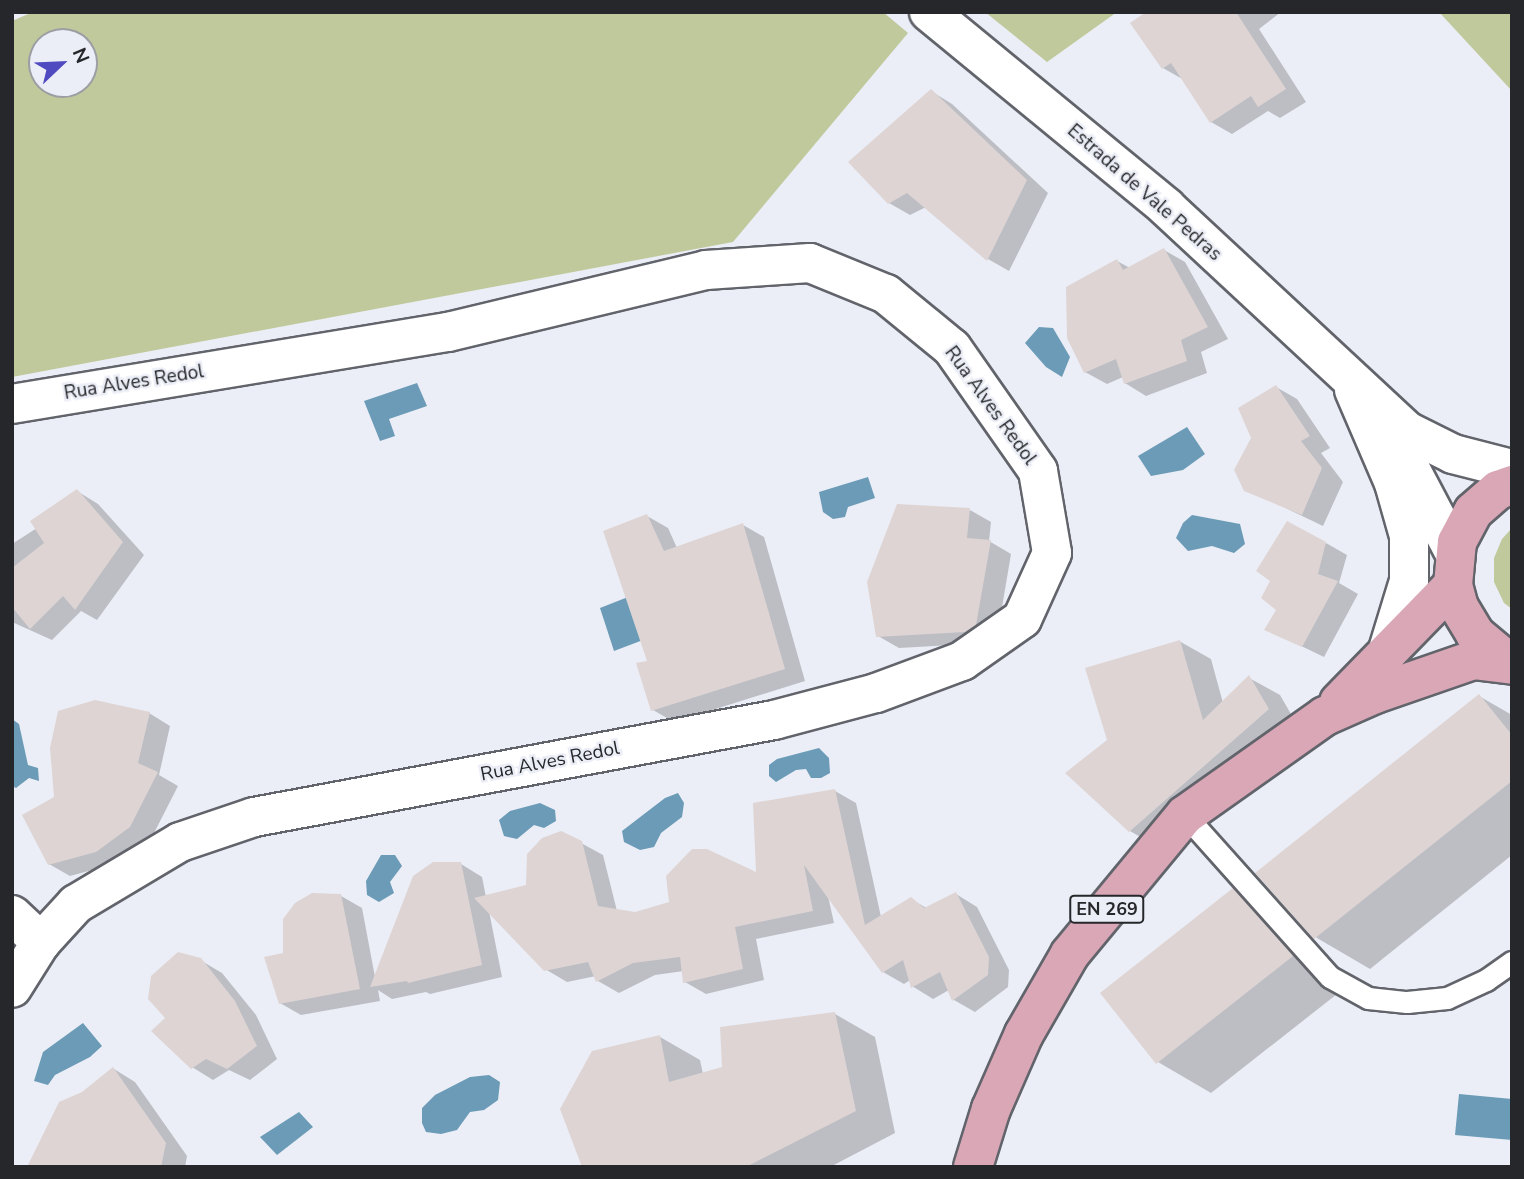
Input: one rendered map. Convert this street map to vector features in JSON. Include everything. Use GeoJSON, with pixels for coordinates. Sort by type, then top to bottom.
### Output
{"type":"FeatureCollection","features":[{"type":"Feature","properties":{"kind":"main road","name":"EN 269"},"geometry":{"type":"LineString","coordinates":[[1512,485],[1498,490],[1473,512],[1457,542],[1454,570],[1459,607],[1475,634],[1512,662]]}},
{"type":"Feature","properties":{"kind":"main road","name":"EN 269"},"geometry":{"type":"LineString","coordinates":[[973,1167],[991,1109],[1024,1034],[1070,954],[1185,815],[1325,716],[1387,653],[1454,570]]}},
{"type":"Feature","properties":{"kind":"main road","name":"EN 269"},"geometry":{"type":"LineString","coordinates":[[1325,716],[1375,694],[1473,660],[1512,662]]}},
{"type":"Feature","properties":{"kind":"street","name":"Estrada de Vale Pedras"},"geometry":{"type":"LineString","coordinates":[[929,12],[1166,207],[1350,382],[1407,431],[1453,454],[1512,469]]}},
{"type":"Feature","properties":{"kind":"street","name":"Rua Alves Redol"},"geometry":{"type":"LineString","coordinates":[[12,404],[448,332],[706,270],[810,263],[886,294],[952,348],[1038,471],[1052,553],[1022,619],[962,660],[876,693],[774,720],[254,817],[180,842],[76,904],[41,942],[12,989]]}},
{"type":"Feature","properties":{"kind":"street","name":"Estrada de Vale Pedras"},"geometry":{"type":"LineString","coordinates":[[1350,382],[1394,439],[1454,570]]}},
{"type":"Feature","properties":{"kind":"street"},"geometry":{"type":"LineString","coordinates":[[1350,382],[1394,483],[1409,536],[1409,581],[1387,653]]}},
{"type":"Feature","properties":{"kind":"street"},"geometry":{"type":"LineString","coordinates":[[12,915],[41,942]]}},
{"type":"Feature","properties":{"kind":"lane"},"geometry":{"type":"LineString","coordinates":[[1185,815],[1329,977],[1368,998],[1407,1002],[1447,998],[1486,980],[1512,962]]}},
{"type":"Feature","properties":{"kind":"green space"},"geometry":{"type":"Polygon","coordinates":[[[33,12],[883,12],[908,33],[733,242],[12,377],[12,21],[33,12]]]}},
{"type":"Feature","properties":{"kind":"green space"},"geometry":{"type":"Polygon","coordinates":[[[985,12],[1117,12],[1047,62],[985,12]]]}},
{"type":"Feature","properties":{"kind":"green space"},"geometry":{"type":"Polygon","coordinates":[[[1439,12],[1512,12],[1512,91],[1439,12]]]}},
{"type":"Feature","properties":{"kind":"green space"},"geometry":{"type":"Polygon","coordinates":[[[1512,528],[1512,609],[1504,603],[1494,582],[1494,558],[1502,539],[1512,528]]]}},
{"type":"Feature","properties":{"kind":"water"},"geometry":{"type":"Polygon","coordinates":[[[1039,327],[1053,328],[1070,357],[1062,377],[1046,367],[1025,343],[1039,327]]]}},
{"type":"Feature","properties":{"kind":"water"},"geometry":{"type":"Polygon","coordinates":[[[417,383],[427,406],[389,419],[395,436],[380,441],[364,401],[417,383]]]}},
{"type":"Feature","properties":{"kind":"water"},"geometry":{"type":"Polygon","coordinates":[[[1187,427],[1205,454],[1183,470],[1151,476],[1138,456],[1187,427]]]}},
{"type":"Feature","properties":{"kind":"water"},"geometry":{"type":"Polygon","coordinates":[[[868,477],[875,498],[848,507],[845,517],[833,519],[823,512],[819,492],[868,477]]]}},
{"type":"Feature","properties":{"kind":"water"},"geometry":{"type":"Polygon","coordinates":[[[1192,515],[1240,524],[1245,544],[1234,553],[1212,546],[1188,551],[1176,538],[1183,523],[1192,515]]]}},
{"type":"Feature","properties":{"kind":"water"},"geometry":{"type":"Polygon","coordinates":[[[628,597],[664,632],[614,651],[600,608],[628,597]]]}},
{"type":"Feature","properties":{"kind":"water"},"geometry":{"type":"Polygon","coordinates":[[[12,719],[19,724],[28,765],[38,768],[39,781],[29,778],[16,788],[12,786],[12,719]]]}},
{"type":"Feature","properties":{"kind":"water"},"geometry":{"type":"Polygon","coordinates":[[[819,748],[829,758],[830,773],[821,778],[811,778],[806,769],[796,770],[776,782],[769,776],[769,765],[777,759],[819,748]]]}},
{"type":"Feature","properties":{"kind":"water"},"geometry":{"type":"Polygon","coordinates":[[[678,793],[684,803],[682,817],[661,833],[654,847],[640,850],[624,842],[622,831],[665,798],[678,793]]]}},
{"type":"Feature","properties":{"kind":"water"},"geometry":{"type":"Polygon","coordinates":[[[540,803],[555,810],[556,821],[544,828],[534,825],[517,839],[504,836],[499,820],[510,811],[540,803]]]}},
{"type":"Feature","properties":{"kind":"water"},"geometry":{"type":"Polygon","coordinates":[[[381,855],[395,855],[402,866],[390,882],[394,893],[379,902],[367,895],[366,881],[381,855]]]}},
{"type":"Feature","properties":{"kind":"water"},"geometry":{"type":"Polygon","coordinates":[[[83,1023],[102,1046],[90,1057],[55,1075],[48,1085],[34,1081],[43,1052],[83,1023]]]}},
{"type":"Feature","properties":{"kind":"water"},"geometry":{"type":"Polygon","coordinates":[[[489,1075],[500,1082],[498,1100],[484,1110],[470,1112],[457,1130],[441,1134],[426,1132],[422,1123],[422,1108],[435,1095],[470,1077],[489,1075]]]}},
{"type":"Feature","properties":{"kind":"water"},"geometry":{"type":"Polygon","coordinates":[[[1459,1094],[1512,1099],[1512,1140],[1455,1135],[1459,1094]]]}},
{"type":"Feature","properties":{"kind":"water"},"geometry":{"type":"Polygon","coordinates":[[[299,1112],[313,1127],[277,1155],[260,1137],[299,1112]]]}},
{"type":"Feature","properties":{"kind":"building"},"geometry":{"type":"Polygon","coordinates":[[[1146,12],[1236,12],[1286,89],[1258,107],[1251,96],[1210,123],[1171,63],[1162,69],[1130,23],[1146,12]]]}},
{"type":"Feature","properties":{"kind":"building"},"geometry":{"type":"Polygon","coordinates":[[[931,89],[1027,180],[987,261],[907,193],[888,204],[848,162],[931,89]]]}},
{"type":"Feature","properties":{"kind":"building"},"geometry":{"type":"Polygon","coordinates":[[[1164,248],[1208,327],[1181,340],[1187,361],[1124,384],[1116,359],[1084,373],[1067,338],[1066,287],[1117,259],[1123,270],[1164,248]]]}},
{"type":"Feature","properties":{"kind":"building"},"geometry":{"type":"Polygon","coordinates":[[[1276,385],[1310,436],[1301,441],[1322,468],[1302,515],[1244,491],[1234,470],[1251,438],[1238,408],[1276,385]]]}},
{"type":"Feature","properties":{"kind":"building"},"geometry":{"type":"Polygon","coordinates":[[[77,489],[123,542],[75,610],[63,596],[30,629],[12,607],[12,568],[44,543],[30,521],[77,489]]]}},
{"type":"Feature","properties":{"kind":"building"},"geometry":{"type":"Polygon","coordinates":[[[897,504],[970,508],[967,538],[991,540],[976,625],[965,632],[876,637],[867,582],[897,504]]]}},
{"type":"Feature","properties":{"kind":"building"},"geometry":{"type":"Polygon","coordinates":[[[647,514],[664,551],[743,523],[785,669],[651,711],[636,663],[647,661],[603,531],[647,514]]]}},
{"type":"Feature","properties":{"kind":"building"},"geometry":{"type":"Polygon","coordinates":[[[1287,521],[1326,542],[1318,574],[1338,581],[1302,647],[1264,630],[1276,610],[1261,598],[1270,581],[1256,571],[1287,521]]]}},
{"type":"Feature","properties":{"kind":"building"},"geometry":{"type":"Polygon","coordinates":[[[1180,640],[1203,720],[1249,675],[1269,709],[1129,832],[1065,773],[1107,740],[1085,668],[1180,640]]]}},
{"type":"Feature","properties":{"kind":"building"},"geometry":{"type":"Polygon","coordinates":[[[1479,694],[1512,735],[1512,781],[1314,939],[1255,873],[1479,694]]]}},
{"type":"Feature","properties":{"kind":"building"},"geometry":{"type":"Polygon","coordinates":[[[95,700],[150,712],[138,763],[158,772],[130,827],[96,852],[48,865],[22,815],[54,797],[50,748],[58,711],[95,700]]]}},
{"type":"Feature","properties":{"kind":"building"},"geometry":{"type":"Polygon","coordinates":[[[835,789],[865,925],[911,897],[924,908],[956,892],[989,957],[988,975],[952,1001],[940,972],[911,988],[903,960],[882,973],[804,865],[813,911],[735,927],[743,969],[683,983],[680,957],[633,963],[596,982],[588,962],[544,971],[474,898],[526,885],[527,854],[542,838],[561,831],[582,841],[598,906],[635,912],[669,902],[666,876],[692,849],[707,849],[756,872],[753,803],[835,789]]]}},
{"type":"Feature","properties":{"kind":"building"},"geometry":{"type":"Polygon","coordinates":[[[433,862],[461,862],[482,965],[408,983],[370,987],[413,876],[433,862]]]}},
{"type":"Feature","properties":{"kind":"building"},"geometry":{"type":"Polygon","coordinates":[[[1233,888],[1293,956],[1156,1064],[1100,993],[1233,888]]]}},
{"type":"Feature","properties":{"kind":"building"},"geometry":{"type":"Polygon","coordinates":[[[312,893],[341,894],[360,989],[279,1004],[264,957],[283,953],[283,919],[295,903],[312,893]]]}},
{"type":"Feature","properties":{"kind":"building"},"geometry":{"type":"Polygon","coordinates":[[[178,952],[201,958],[235,1001],[257,1046],[227,1069],[206,1059],[191,1069],[151,1031],[165,1018],[148,999],[151,976],[178,952]]]}},
{"type":"Feature","properties":{"kind":"building"},"geometry":{"type":"Polygon","coordinates":[[[835,1012],[856,1111],[746,1167],[582,1167],[560,1109],[592,1051],[660,1035],[669,1082],[722,1067],[720,1027],[835,1012]]]}},
{"type":"Feature","properties":{"kind":"building"},"geometry":{"type":"Polygon","coordinates":[[[113,1067],[166,1143],[161,1167],[27,1167],[59,1102],[82,1092],[113,1067]]]}}]}
